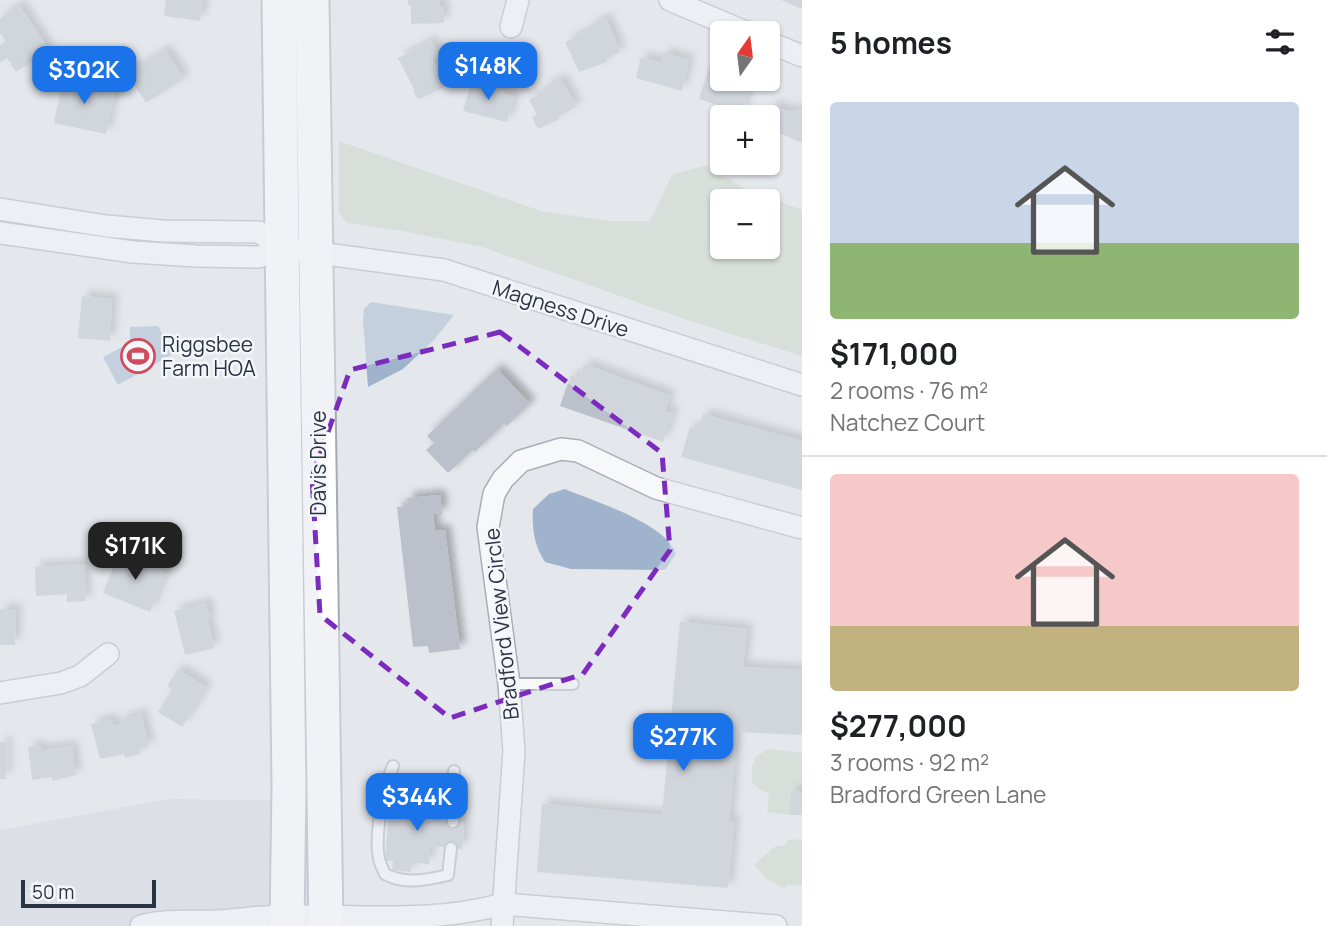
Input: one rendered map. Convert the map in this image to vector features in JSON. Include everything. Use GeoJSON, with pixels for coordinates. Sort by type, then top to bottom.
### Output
{"type":"FeatureCollection","features":[{"type":"Feature","properties":{"kind":"main road","name":"Davis Drive"},"geometry":{"type":"LineString","coordinates":[[279,0],[289,788],[287,921]]}},
{"type":"Feature","properties":{"kind":"main road","name":"Davis Drive"},"geometry":{"type":"LineString","coordinates":[[312,0],[325,921]]}},
{"type":"Feature","properties":{"kind":"street"},"geometry":{"type":"LineString","coordinates":[[512,27],[518,0]]}},
{"type":"Feature","properties":{"kind":"street"},"geometry":{"type":"LineString","coordinates":[[670,0],[720,21]]}},
{"type":"Feature","properties":{"kind":"street"},"geometry":{"type":"LineString","coordinates":[[780,47],[802,56]]}},
{"type":"Feature","properties":{"kind":"street"},"geometry":{"type":"LineString","coordinates":[[0,209],[106,226],[163,231],[259,232],[283,248]]}},
{"type":"Feature","properties":{"kind":"street"},"geometry":{"type":"LineString","coordinates":[[0,233],[134,252],[196,256],[259,257],[283,248]]}},
{"type":"Feature","properties":{"kind":"street","name":"Magness Drive"},"geometry":{"type":"LineString","coordinates":[[283,248],[444,270],[802,385]]}},
{"type":"Feature","properties":{"kind":"street","name":"Bradford View Circle"},"geometry":{"type":"LineString","coordinates":[[502,926],[514,751],[509,684],[488,527],[494,494],[503,479],[521,461],[561,449],[578,451],[656,488],[802,528]]}},
{"type":"Feature","properties":{"kind":"street"},"geometry":{"type":"LineString","coordinates":[[0,693],[61,683],[80,676],[108,653]]}},
{"type":"Feature","properties":{"kind":"street"},"geometry":{"type":"LineString","coordinates":[[141,926],[177,921],[325,921],[435,917],[473,912],[503,904],[776,926]]}},
{"type":"Feature","properties":{"kind":"lane"},"geometry":{"type":"LineString","coordinates":[[509,684],[573,684]]}},
{"type":"Feature","properties":{"kind":"lane"},"geometry":{"type":"LineString","coordinates":[[393,766],[385,786],[380,828],[379,859],[385,874],[402,881],[448,875],[451,848]]}},
{"type":"Feature","properties":{"kind":"lane"},"geometry":{"type":"LineString","coordinates":[[453,822],[454,771]]}},
{"type":"Feature","properties":{"kind":"highlighted area"},"geometry":{"type":"Polygon","coordinates":[[[500,332],[662,453],[670,550],[583,674],[450,718],[320,615],[312,477],[350,370],[500,332]]]}},
{"type":"Feature","properties":{"kind":"shaded area"},"geometry":{"type":"Polygon","coordinates":[[[169,799],[313,801],[315,926],[0,926],[0,830],[169,799]]]}},
{"type":"Feature","properties":{"kind":"green space"},"geometry":{"type":"Polygon","coordinates":[[[339,141],[541,211],[609,221],[650,221],[672,175],[706,165],[710,167],[710,175],[722,175],[745,189],[710,189],[710,259],[780,259],[780,202],[802,210],[802,356],[690,321],[482,247],[347,223],[339,213],[339,141]]]}},
{"type":"Feature","properties":{"kind":"green space"},"geometry":{"type":"Polygon","coordinates":[[[769,749],[802,753],[802,792],[791,791],[790,815],[767,812],[769,794],[752,782],[752,767],[756,756],[769,749]]]}},
{"type":"Feature","properties":{"kind":"green space"},"geometry":{"type":"Polygon","coordinates":[[[789,839],[802,840],[802,886],[787,885],[784,888],[767,879],[754,865],[774,847],[785,845],[789,839]]]}},
{"type":"Feature","properties":{"kind":"water"},"geometry":{"type":"Polygon","coordinates":[[[371,302],[454,315],[433,341],[403,369],[368,387],[363,320],[364,309],[371,302]]]}},
{"type":"Feature","properties":{"kind":"water","name":"Riggsbee Farm HOA"},"geometry":{"type":"Polygon","coordinates":[[[158,326],[173,354],[118,385],[103,357],[130,343],[130,327],[158,326]]]}},
{"type":"Feature","properties":{"kind":"water"},"geometry":{"type":"Polygon","coordinates":[[[565,489],[628,515],[659,533],[670,543],[676,554],[665,570],[571,569],[545,562],[534,537],[533,509],[549,494],[565,489]]]}},
{"type":"Feature","properties":{"kind":"building"},"geometry":{"type":"Polygon","coordinates":[[[166,0],[203,0],[200,21],[164,16],[166,0]]]}},
{"type":"Feature","properties":{"kind":"building"},"geometry":{"type":"Polygon","coordinates":[[[408,0],[440,0],[444,23],[411,24],[411,5],[408,6],[408,0]]]}},
{"type":"Feature","properties":{"kind":"building"},"geometry":{"type":"Polygon","coordinates":[[[781,0],[802,0],[802,9],[781,0]]]}},
{"type":"Feature","properties":{"kind":"building"},"geometry":{"type":"Polygon","coordinates":[[[19,5],[49,50],[16,72],[7,58],[0,63],[0,45],[6,41],[0,33],[0,18],[19,5]]]}},
{"type":"Feature","properties":{"kind":"building"},"geometry":{"type":"Polygon","coordinates":[[[606,18],[620,52],[606,59],[607,62],[579,72],[565,42],[590,30],[588,27],[606,18]]]}},
{"type":"Feature","properties":{"kind":"building"},"geometry":{"type":"Polygon","coordinates":[[[431,41],[439,55],[432,59],[448,85],[420,99],[417,98],[398,58],[431,41]]]}},
{"type":"Feature","properties":{"kind":"building"},"geometry":{"type":"Polygon","coordinates":[[[165,50],[184,79],[146,103],[127,73],[165,50]]]}},
{"type":"Feature","properties":{"kind":"building"},"geometry":{"type":"Polygon","coordinates":[[[663,53],[689,60],[682,91],[636,78],[641,57],[661,62],[663,53]]]}},
{"type":"Feature","properties":{"kind":"building"},"geometry":{"type":"Polygon","coordinates":[[[710,64],[710,91],[749,91],[744,105],[717,105],[699,99],[710,64]]]}},
{"type":"Feature","properties":{"kind":"building"},"geometry":{"type":"Polygon","coordinates":[[[64,75],[84,79],[83,85],[115,92],[106,134],[54,123],[64,75]]]}},
{"type":"Feature","properties":{"kind":"building"},"geometry":{"type":"Polygon","coordinates":[[[561,79],[576,107],[538,129],[532,117],[537,114],[529,100],[545,91],[543,88],[561,79]]]}},
{"type":"Feature","properties":{"kind":"building"},"geometry":{"type":"Polygon","coordinates":[[[472,80],[493,85],[492,87],[504,90],[503,94],[514,96],[507,122],[463,111],[472,80]]]}},
{"type":"Feature","properties":{"kind":"building"},"geometry":{"type":"Polygon","coordinates":[[[780,108],[789,112],[796,112],[797,109],[802,111],[802,143],[780,133],[780,108]]]}},
{"type":"Feature","properties":{"kind":"building"},"geometry":{"type":"Polygon","coordinates":[[[82,296],[112,299],[110,341],[78,338],[82,296]]]}},
{"type":"Feature","properties":{"kind":"building"},"geometry":{"type":"Polygon","coordinates":[[[584,364],[670,396],[665,411],[673,413],[663,442],[560,406],[571,375],[579,378],[584,364]]]}},
{"type":"Feature","properties":{"kind":"building"},"geometry":{"type":"Polygon","coordinates":[[[497,369],[530,404],[448,473],[426,450],[434,443],[427,436],[497,369]]]}},
{"type":"Feature","properties":{"kind":"building"},"geometry":{"type":"Polygon","coordinates":[[[703,414],[802,441],[802,490],[681,457],[690,427],[699,429],[703,414]]]}},
{"type":"Feature","properties":{"kind":"building"},"geometry":{"type":"Polygon","coordinates":[[[440,495],[442,514],[433,514],[435,531],[445,530],[460,649],[429,653],[428,646],[413,647],[397,507],[408,506],[407,498],[440,495]]]}},
{"type":"Feature","properties":{"kind":"building"},"geometry":{"type":"Polygon","coordinates":[[[119,554],[132,560],[133,556],[152,563],[151,566],[166,573],[150,612],[103,593],[119,554]]]}},
{"type":"Feature","properties":{"kind":"building"},"geometry":{"type":"Polygon","coordinates":[[[84,564],[86,601],[67,602],[67,594],[36,596],[35,567],[84,564]]]}},
{"type":"Feature","properties":{"kind":"building"},"geometry":{"type":"Polygon","coordinates":[[[206,603],[214,648],[185,655],[174,611],[206,603]]]}},
{"type":"Feature","properties":{"kind":"building"},"geometry":{"type":"Polygon","coordinates":[[[0,609],[16,610],[15,645],[0,645],[0,609]]]}},
{"type":"Feature","properties":{"kind":"building"},"geometry":{"type":"Polygon","coordinates":[[[680,622],[747,629],[743,667],[802,670],[802,735],[737,732],[729,821],[734,821],[728,888],[537,872],[542,804],[662,815],[680,622]]]}},
{"type":"Feature","properties":{"kind":"building"},"geometry":{"type":"Polygon","coordinates":[[[178,669],[207,688],[182,727],[158,712],[172,689],[167,686],[178,669]]]}},
{"type":"Feature","properties":{"kind":"building"},"geometry":{"type":"Polygon","coordinates":[[[141,714],[149,747],[139,749],[140,754],[125,758],[124,754],[100,759],[91,724],[111,719],[113,726],[121,724],[120,720],[141,714]]]}},
{"type":"Feature","properties":{"kind":"building"},"geometry":{"type":"Polygon","coordinates":[[[0,742],[6,742],[6,779],[0,779],[0,742]]]}},
{"type":"Feature","properties":{"kind":"building"},"geometry":{"type":"Polygon","coordinates":[[[41,746],[42,750],[72,746],[76,775],[52,781],[52,777],[32,780],[28,747],[41,746]]]}},
{"type":"Feature","properties":{"kind":"building"},"geometry":{"type":"Polygon","coordinates":[[[791,791],[802,792],[802,815],[789,815],[791,791]]]}},
{"type":"Feature","properties":{"kind":"building"},"geometry":{"type":"Polygon","coordinates":[[[390,797],[435,800],[433,821],[464,823],[462,849],[430,846],[429,864],[412,862],[411,872],[392,870],[393,861],[385,861],[390,797]]]}},
{"type":"Feature","properties":{"kind":"place","name":"Riggsbee Farm HOA"},"geometry":{"type":"Point","coordinates":[138,356]}}]}
